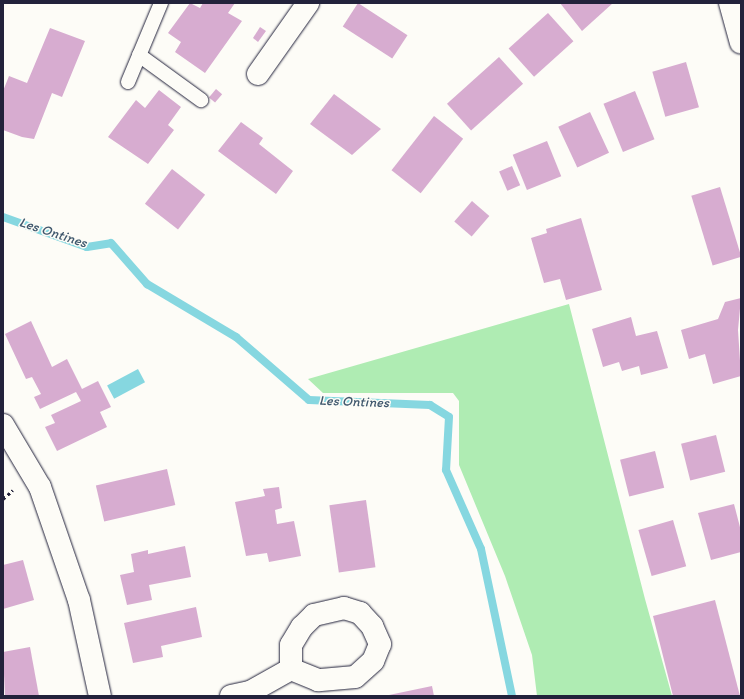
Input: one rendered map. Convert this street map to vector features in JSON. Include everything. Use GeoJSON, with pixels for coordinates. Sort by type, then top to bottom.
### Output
{"type":"FeatureCollection","features":[{"type":"Feature","properties":{"kind":"street"},"geometry":{"type":"LineString","coordinates":[[258,74],[308,3]]}},
{"type":"Feature","properties":{"kind":"street"},"geometry":{"type":"LineString","coordinates":[[730,3],[741,43]]}},
{"type":"Feature","properties":{"kind":"street"},"geometry":{"type":"LineString","coordinates":[[3,425],[40,488],[79,600],[100,696]]}},
{"type":"Feature","properties":{"kind":"street"},"geometry":{"type":"LineString","coordinates":[[230,696],[250,692],[291,669]]}},
{"type":"Feature","properties":{"kind":"lane"},"geometry":{"type":"LineString","coordinates":[[128,82],[161,3]]}},
{"type":"Feature","properties":{"kind":"lane"},"geometry":{"type":"LineString","coordinates":[[139,55],[201,100]]}},
{"type":"Feature","properties":{"kind":"green space"},"geometry":{"type":"Polygon","coordinates":[[[569,304],[645,599],[672,696],[537,696],[532,655],[505,576],[459,465],[459,401],[453,393],[323,393],[308,379],[569,304]]]}},
{"type":"Feature","properties":{"kind":"water"},"geometry":{"type":"Polygon","coordinates":[[[138,369],[145,382],[114,399],[107,385],[138,369]]]}},
{"type":"Feature","properties":{"kind":"building"},"geometry":{"type":"Polygon","coordinates":[[[190,3],[200,8],[203,3],[235,3],[228,13],[242,21],[205,73],[175,52],[181,42],[168,33],[190,3]]]}},
{"type":"Feature","properties":{"kind":"building"},"geometry":{"type":"Polygon","coordinates":[[[358,3],[407,35],[392,59],[343,26],[358,3]]]}},
{"type":"Feature","properties":{"kind":"building"},"geometry":{"type":"Polygon","coordinates":[[[560,3],[613,3],[582,31],[560,3]]]}},
{"type":"Feature","properties":{"kind":"building"},"geometry":{"type":"Polygon","coordinates":[[[548,13],[573,41],[534,77],[509,48],[548,13]]]}},
{"type":"Feature","properties":{"kind":"building"},"geometry":{"type":"Polygon","coordinates":[[[260,27],[266,31],[258,42],[253,38],[260,27]]]}},
{"type":"Feature","properties":{"kind":"building"},"geometry":{"type":"Polygon","coordinates":[[[50,28],[85,41],[62,97],[52,93],[34,139],[22,137],[3,130],[3,91],[9,76],[27,83],[50,28]]]}},
{"type":"Feature","properties":{"kind":"building"},"geometry":{"type":"Polygon","coordinates":[[[499,57],[523,84],[471,131],[447,104],[499,57]]]}},
{"type":"Feature","properties":{"kind":"building"},"geometry":{"type":"Polygon","coordinates":[[[686,62],[699,107],[665,117],[652,72],[686,62]]]}},
{"type":"Feature","properties":{"kind":"building"},"geometry":{"type":"Polygon","coordinates":[[[216,89],[222,94],[215,103],[209,97],[216,89]]]}},
{"type":"Feature","properties":{"kind":"building"},"geometry":{"type":"Polygon","coordinates":[[[159,90],[181,107],[168,125],[174,130],[148,164],[108,137],[136,100],[145,108],[159,90]]]}},
{"type":"Feature","properties":{"kind":"building"},"geometry":{"type":"Polygon","coordinates":[[[635,91],[654,139],[623,152],[603,104],[635,91]]]}},
{"type":"Feature","properties":{"kind":"building"},"geometry":{"type":"Polygon","coordinates":[[[334,94],[381,129],[352,155],[310,124],[334,94]]]}},
{"type":"Feature","properties":{"kind":"building"},"geometry":{"type":"Polygon","coordinates":[[[590,112],[609,153],[577,168],[558,127],[590,112]]]}},
{"type":"Feature","properties":{"kind":"building"},"geometry":{"type":"Polygon","coordinates":[[[434,116],[463,139],[421,193],[392,170],[434,116]]]}},
{"type":"Feature","properties":{"kind":"building"},"geometry":{"type":"Polygon","coordinates":[[[241,122],[263,138],[259,144],[293,171],[276,194],[218,151],[241,122]]]}},
{"type":"Feature","properties":{"kind":"building"},"geometry":{"type":"Polygon","coordinates":[[[547,141],[561,176],[527,190],[513,155],[547,141]]]}},
{"type":"Feature","properties":{"kind":"building"},"geometry":{"type":"Polygon","coordinates":[[[512,166],[520,185],[507,191],[499,171],[512,166]]]}},
{"type":"Feature","properties":{"kind":"building"},"geometry":{"type":"Polygon","coordinates":[[[172,169],[205,195],[178,230],[145,204],[172,169]]]}},
{"type":"Feature","properties":{"kind":"building"},"geometry":{"type":"Polygon","coordinates":[[[720,187],[741,257],[713,266],[691,196],[720,187]]]}},
{"type":"Feature","properties":{"kind":"building"},"geometry":{"type":"Polygon","coordinates":[[[472,201],[489,216],[472,236],[454,221],[472,201]]]}},
{"type":"Feature","properties":{"kind":"building"},"geometry":{"type":"Polygon","coordinates":[[[581,218],[602,290],[566,300],[560,279],[544,283],[531,238],[547,233],[546,229],[581,218]]]}},
{"type":"Feature","properties":{"kind":"building"},"geometry":{"type":"Polygon","coordinates":[[[741,298],[738,330],[741,376],[713,384],[705,354],[689,359],[681,330],[718,319],[725,302],[741,298]]]}},
{"type":"Feature","properties":{"kind":"building"},"geometry":{"type":"Polygon","coordinates":[[[631,317],[636,336],[657,331],[668,368],[641,375],[639,366],[622,371],[619,362],[603,367],[592,329],[631,317]]]}},
{"type":"Feature","properties":{"kind":"building"},"geometry":{"type":"Polygon","coordinates":[[[31,321],[52,367],[67,359],[82,389],[98,381],[111,407],[100,412],[107,427],[57,451],[45,427],[55,423],[51,415],[81,401],[76,392],[40,409],[34,397],[41,394],[32,377],[26,379],[5,334],[31,321]]]}},
{"type":"Feature","properties":{"kind":"building"},"geometry":{"type":"Polygon","coordinates":[[[716,435],[725,472],[690,481],[681,444],[716,435]]]}},
{"type":"Feature","properties":{"kind":"building"},"geometry":{"type":"Polygon","coordinates":[[[655,451],[664,488],[629,497],[620,460],[655,451]]]}},
{"type":"Feature","properties":{"kind":"building"},"geometry":{"type":"Polygon","coordinates":[[[167,469],[175,505],[104,521],[96,485],[167,469]]]}},
{"type":"Feature","properties":{"kind":"building"},"geometry":{"type":"Polygon","coordinates":[[[279,487],[282,508],[275,510],[277,524],[294,521],[301,556],[269,562],[267,553],[246,556],[235,502],[265,496],[263,489],[279,487]]]}},
{"type":"Feature","properties":{"kind":"building"},"geometry":{"type":"Polygon","coordinates":[[[366,500],[375,567],[339,572],[329,505],[366,500]]]}},
{"type":"Feature","properties":{"kind":"building"},"geometry":{"type":"Polygon","coordinates":[[[734,504],[741,531],[741,552],[711,560],[698,513],[734,504]]]}},
{"type":"Feature","properties":{"kind":"building"},"geometry":{"type":"Polygon","coordinates":[[[673,520],[686,566],[652,576],[638,530],[673,520]]]}},
{"type":"Feature","properties":{"kind":"building"},"geometry":{"type":"Polygon","coordinates":[[[185,546],[191,577],[149,585],[152,600],[127,605],[120,575],[134,572],[131,554],[148,550],[148,554],[185,546]]]}},
{"type":"Feature","properties":{"kind":"building"},"geometry":{"type":"Polygon","coordinates":[[[23,560],[34,600],[3,609],[3,565],[23,560]]]}},
{"type":"Feature","properties":{"kind":"building"},"geometry":{"type":"Polygon","coordinates":[[[715,600],[740,696],[673,696],[653,616],[715,600]]]}},
{"type":"Feature","properties":{"kind":"building"},"geometry":{"type":"Polygon","coordinates":[[[196,607],[202,637],[161,646],[163,657],[133,663],[124,623],[196,607]]]}},
{"type":"Feature","properties":{"kind":"building"},"geometry":{"type":"Polygon","coordinates":[[[30,647],[39,696],[5,696],[3,652],[30,647]]]}},
{"type":"Feature","properties":{"kind":"building"},"geometry":{"type":"Polygon","coordinates":[[[432,686],[434,696],[389,696],[389,695],[432,686]]]}},
{"type":"Feature","properties":{"kind":"waterway","name":"Les Ontines"},"geometry":{"type":"LineString","coordinates":[[3,217],[87,247],[111,243],[147,284],[236,337],[309,400],[430,405],[449,417],[446,470],[481,549],[512,696]]}}]}
